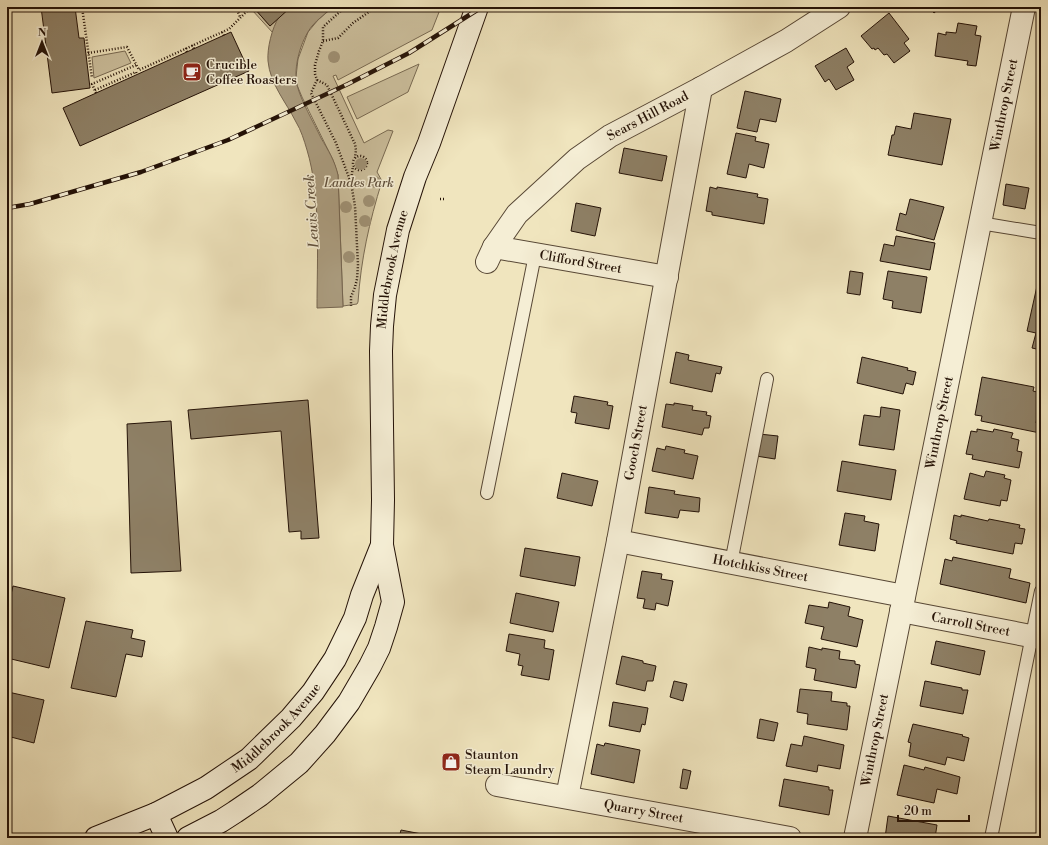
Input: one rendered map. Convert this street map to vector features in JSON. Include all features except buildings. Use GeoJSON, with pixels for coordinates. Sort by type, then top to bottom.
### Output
{"type":"FeatureCollection","features":[{"type":"Feature","properties":{"kind":"street","name":"Middlebrook Avenue"},"geometry":{"type":"LineString","coordinates":[[188,838],[221,821],[260,795],[285,775],[311,750],[349,702],[379,648],[393,602],[382,545],[383,500],[381,351],[382,326],[388,274],[404,209],[477,7]]}},
{"type":"Feature","properties":{"kind":"street","name":"Sears Hill Road"},"geometry":{"type":"LineString","coordinates":[[490,254],[517,214],[577,158],[610,136],[786,41],[839,7]]}},
{"type":"Feature","properties":{"kind":"street","name":"Winthrop Street"},"geometry":{"type":"LineString","coordinates":[[855,838],[1024,7]]}},
{"type":"Feature","properties":{"kind":"street","name":"Gooch Street"},"geometry":{"type":"LineString","coordinates":[[567,797],[618,541],[701,88]]}},
{"type":"Feature","properties":{"kind":"street","name":"Clifford Street"},"geometry":{"type":"LineString","coordinates":[[490,254],[535,255],[667,277]]}},
{"type":"Feature","properties":{"kind":"street","name":"Hotchkiss Street"},"geometry":{"type":"LineString","coordinates":[[618,541],[731,562],[903,603]]}},
{"type":"Feature","properties":{"kind":"street","name":"Middlebrook Avenue"},"geometry":{"type":"LineString","coordinates":[[96,838],[156,814],[206,788],[249,759],[262,747],[302,706],[324,676],[342,645],[355,618],[362,595],[382,545]]}},
{"type":"Feature","properties":{"kind":"street","name":"Carroll Street"},"geometry":{"type":"LineString","coordinates":[[903,603],[1036,638]]}},
{"type":"Feature","properties":{"kind":"street","name":"Quarry Street"},"geometry":{"type":"LineString","coordinates":[[497,784],[790,838]]}},
{"type":"Feature","properties":{"kind":"street"},"geometry":{"type":"LineString","coordinates":[[156,814],[166,838]]}},
{"type":"Feature","properties":{"kind":"lane"},"geometry":{"type":"LineString","coordinates":[[980,223],[1041,233]]}},
{"type":"Feature","properties":{"kind":"lane"},"geometry":{"type":"LineString","coordinates":[[487,494],[535,255]]}},
{"type":"Feature","properties":{"kind":"lane"},"geometry":{"type":"LineString","coordinates":[[731,562],[767,379]]}},
{"type":"Feature","properties":{"kind":"lane"},"geometry":{"type":"LineString","coordinates":[[991,838],[1036,638],[1041,591]]}},
{"type":"Feature","properties":{"kind":"path"},"geometry":{"type":"LineString","coordinates":[[75,9],[82,7],[90,76]]}},
{"type":"Feature","properties":{"kind":"path"},"geometry":{"type":"LineString","coordinates":[[236,7],[240,17]]}},
{"type":"Feature","properties":{"kind":"path"},"geometry":{"type":"LineString","coordinates":[[88,53],[127,47],[139,70],[229,29],[251,7]]}},
{"type":"Feature","properties":{"kind":"path"},"geometry":{"type":"LineString","coordinates":[[345,7],[324,27],[324,41],[318,51],[315,65],[317,80],[311,93],[336,143],[351,183],[355,206],[358,265],[357,279],[351,297],[351,306]]}},
{"type":"Feature","properties":{"kind":"path"},"geometry":{"type":"LineString","coordinates":[[324,41],[338,38],[353,23],[376,7]]}},
{"type":"Feature","properties":{"kind":"path"},"geometry":{"type":"LineString","coordinates":[[222,32],[224,36]]}},
{"type":"Feature","properties":{"kind":"path"},"geometry":{"type":"LineString","coordinates":[[192,45],[194,49]]}},
{"type":"Feature","properties":{"kind":"path"},"geometry":{"type":"LineString","coordinates":[[186,48],[187,52]]}},
{"type":"Feature","properties":{"kind":"path"},"geometry":{"type":"LineString","coordinates":[[166,57],[167,61]]}},
{"type":"Feature","properties":{"kind":"path"},"geometry":{"type":"LineString","coordinates":[[136,65],[92,84],[96,92],[136,72],[137,75]]}},
{"type":"Feature","properties":{"kind":"path"},"geometry":{"type":"LineString","coordinates":[[144,67],[146,71]]}},
{"type":"Feature","properties":{"kind":"path"},"geometry":{"type":"LineString","coordinates":[[317,80],[327,85],[355,144],[356,150],[351,183]]}},
{"type":"Feature","properties":{"kind":"path"},"geometry":{"type":"LineString","coordinates":[[353,165],[360,171],[365,170],[368,166],[368,160],[364,157],[359,156],[355,158]]}},
{"type":"Feature","properties":{"kind":"green space","name":"Landes Park"},"geometry":{"type":"Polygon","coordinates":[[[333,7],[441,7],[432,30],[338,80],[336,75],[333,76],[364,143],[388,130],[393,131],[377,172],[382,181],[366,241],[358,302],[357,304],[343,306],[338,175],[333,160],[302,97],[297,85],[296,77],[298,59],[308,32],[318,20],[333,7]]]}},
{"type":"Feature","properties":{"kind":"green space"},"geometry":{"type":"Polygon","coordinates":[[[254,8],[270,26],[280,17],[273,33],[252,10],[254,8]]]}},
{"type":"Feature","properties":{"kind":"green space"},"geometry":{"type":"Polygon","coordinates":[[[125,51],[131,63],[94,78],[92,57],[125,51]]]}},
{"type":"Feature","properties":{"kind":"green space"},"geometry":{"type":"Polygon","coordinates":[[[419,64],[408,92],[357,119],[347,97],[419,64]]]}},
{"type":"Feature","properties":{"kind":"shaded area"},"geometry":{"type":"Polygon","coordinates":[[[291,7],[333,7],[319,18],[304,39],[297,62],[296,78],[301,98],[331,156],[338,175],[343,307],[317,308],[318,249],[316,207],[311,168],[301,132],[279,93],[269,69],[268,50],[272,32],[279,17],[291,7]]]}},
{"type":"Feature","properties":{"kind":"railway"},"geometry":{"type":"LineString","coordinates":[[7,208],[30,204],[141,172],[228,140],[348,84],[409,53],[482,7]]}},
{"type":"Feature","properties":{"kind":"place","name":"Crucible Coffee Roasters"},"geometry":{"type":"Point","coordinates":[192,72]}},
{"type":"Feature","properties":{"kind":"place","name":"Staunton Steam Laundry"},"geometry":{"type":"Point","coordinates":[451,762]}},
{"type":"Feature","properties":{"kind":"water label","name":"Lewis Creek"},"geometry":{"type":"Point","coordinates":[312,211]}}]}
